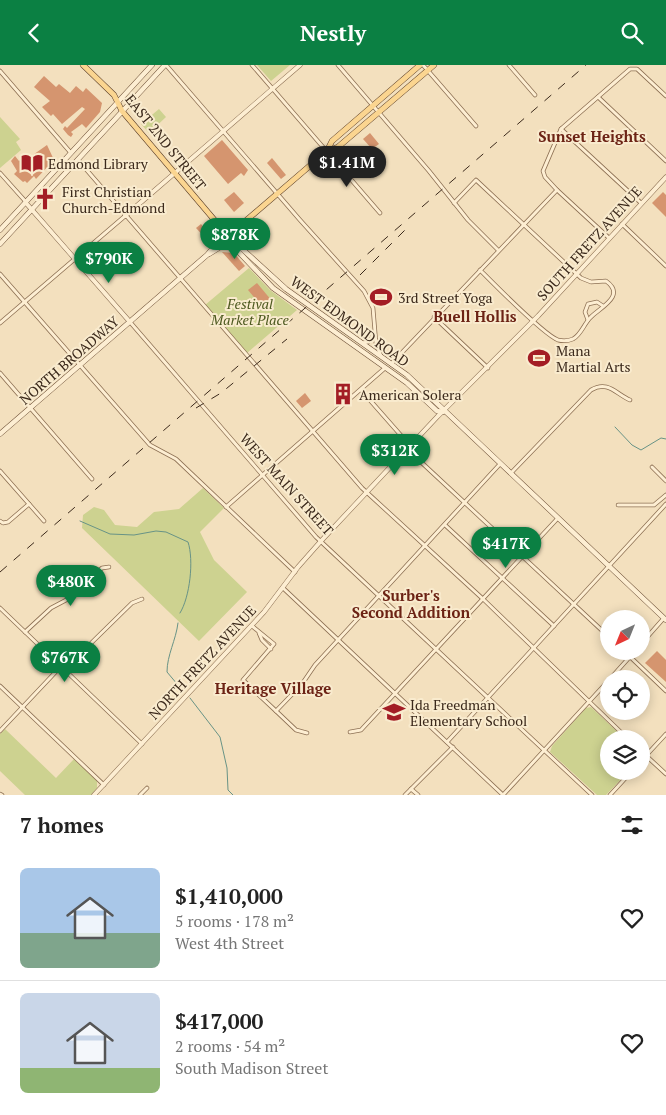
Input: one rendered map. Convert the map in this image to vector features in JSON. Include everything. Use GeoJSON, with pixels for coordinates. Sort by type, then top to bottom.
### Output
{"type":"FeatureCollection","features":[{"type":"Feature","properties":{"kind":"main road","name":"EAST 2ND STREET"},"geometry":{"type":"LineString","coordinates":[[83,65],[108,88],[122,111],[228,236]]}},
{"type":"Feature","properties":{"kind":"main road"},"geometry":{"type":"LineString","coordinates":[[0,230],[152,65]]}},
{"type":"Feature","properties":{"kind":"main road"},"geometry":{"type":"LineString","coordinates":[[0,244],[165,65]]}},
{"type":"Feature","properties":{"kind":"main road"},"geometry":{"type":"LineString","coordinates":[[327,151],[332,141],[422,65]]}},
{"type":"Feature","properties":{"kind":"main road"},"geometry":{"type":"LineString","coordinates":[[228,236],[327,151],[338,147],[434,65]]}},
{"type":"Feature","properties":{"kind":"main road","name":"NORTH BROADWAY"},"geometry":{"type":"LineString","coordinates":[[0,434],[180,279],[207,255],[220,240],[228,236]]}},
{"type":"Feature","properties":{"kind":"main road","name":"WEST EDMOND ROAD"},"geometry":{"type":"LineString","coordinates":[[228,236],[286,289],[391,364],[428,394],[441,407],[443,412],[665,619]]}},
{"type":"Feature","properties":{"kind":"main road","name":"WEST EDMOND ROAD"},"geometry":{"type":"LineString","coordinates":[[228,236],[232,245],[272,287],[407,383],[437,411],[443,412]]}},
{"type":"Feature","properties":{"kind":"street"},"geometry":{"type":"LineString","coordinates":[[165,65],[364,291],[372,307],[378,350],[384,359]]}},
{"type":"Feature","properties":{"kind":"street"},"geometry":{"type":"LineString","coordinates":[[252,65],[380,213]]}},
{"type":"Feature","properties":{"kind":"street"},"geometry":{"type":"LineString","coordinates":[[0,323],[300,65]]}},
{"type":"Feature","properties":{"kind":"street"},"geometry":{"type":"LineString","coordinates":[[338,65],[454,203],[498,250]]}},
{"type":"Feature","properties":{"kind":"street"},"geometry":{"type":"LineString","coordinates":[[422,65],[476,126]]}},
{"type":"Feature","properties":{"kind":"street"},"geometry":{"type":"LineString","coordinates":[[509,65],[535,95]]}},
{"type":"Feature","properties":{"kind":"street"},"geometry":{"type":"LineString","coordinates":[[608,238],[557,190],[545,177],[543,171],[561,129],[627,71],[634,68],[666,96]]}},
{"type":"Feature","properties":{"kind":"street"},"geometry":{"type":"LineString","coordinates":[[0,71],[367,493],[483,599],[619,730]]}},
{"type":"Feature","properties":{"kind":"street"},"geometry":{"type":"LineString","coordinates":[[598,97],[666,161]]}},
{"type":"Feature","properties":{"kind":"street"},"geometry":{"type":"LineString","coordinates":[[561,129],[641,203]]}},
{"type":"Feature","properties":{"kind":"street"},"geometry":{"type":"LineString","coordinates":[[0,173],[130,322]]}},
{"type":"Feature","properties":{"kind":"street","name":"SOUTH FRETZ AVENUE"},"geometry":{"type":"LineString","coordinates":[[321,541],[409,447],[534,321],[608,238],[666,177]]}},
{"type":"Feature","properties":{"kind":"street"},"geometry":{"type":"LineString","coordinates":[[454,203],[476,180],[584,281],[602,279],[610,284],[614,296],[610,302],[588,320],[576,336],[564,341],[554,338],[480,270]]}},
{"type":"Feature","properties":{"kind":"street"},"geometry":{"type":"LineString","coordinates":[[391,364],[557,190]]}},
{"type":"Feature","properties":{"kind":"street"},"geometry":{"type":"LineString","coordinates":[[622,224],[666,266]]}},
{"type":"Feature","properties":{"kind":"street"},"geometry":{"type":"LineString","coordinates":[[0,274],[150,445],[176,459],[295,572]]}},
{"type":"Feature","properties":{"kind":"street"},"geometry":{"type":"LineString","coordinates":[[588,320],[585,312],[588,304],[597,302],[603,306]]}},
{"type":"Feature","properties":{"kind":"street"},"geometry":{"type":"LineString","coordinates":[[434,317],[488,368]]}},
{"type":"Feature","properties":{"kind":"street","name":"WEST MAIN STREET"},"geometry":{"type":"LineString","coordinates":[[130,322],[262,476],[321,541],[592,795]]}},
{"type":"Feature","properties":{"kind":"street"},"geometry":{"type":"LineString","coordinates":[[361,343],[368,342],[374,331]]}},
{"type":"Feature","properties":{"kind":"street"},"geometry":{"type":"LineString","coordinates":[[226,507],[385,368]]}},
{"type":"Feature","properties":{"kind":"street"},"geometry":{"type":"LineString","coordinates":[[0,373],[92,479]]}},
{"type":"Feature","properties":{"kind":"street"},"geometry":{"type":"LineString","coordinates":[[510,473],[591,390],[596,387],[612,387],[630,400]]}},
{"type":"Feature","properties":{"kind":"street"},"geometry":{"type":"LineString","coordinates":[[361,389],[421,462],[600,629]]}},
{"type":"Feature","properties":{"kind":"street"},"geometry":{"type":"LineString","coordinates":[[276,711],[302,684],[315,665],[446,525],[500,464]]}},
{"type":"Feature","properties":{"kind":"street"},"geometry":{"type":"LineString","coordinates":[[652,467],[666,481]]}},
{"type":"Feature","properties":{"kind":"street"},"geometry":{"type":"LineString","coordinates":[[0,471],[44,521]]}},
{"type":"Feature","properties":{"kind":"street"},"geometry":{"type":"LineString","coordinates":[[618,505],[654,505],[666,495]]}},
{"type":"Feature","properties":{"kind":"street"},"geometry":{"type":"LineString","coordinates":[[0,521],[3,523],[8,521],[29,504]]}},
{"type":"Feature","properties":{"kind":"street"},"geometry":{"type":"LineString","coordinates":[[447,742],[487,696],[666,504]]}},
{"type":"Feature","properties":{"kind":"street"},"geometry":{"type":"LineString","coordinates":[[350,732],[361,730],[558,518]]}},
{"type":"Feature","properties":{"kind":"street"},"geometry":{"type":"LineString","coordinates":[[446,525],[554,626]]}},
{"type":"Feature","properties":{"kind":"street","name":"NORTH FRETZ AVENUE"},"geometry":{"type":"LineString","coordinates":[[94,795],[252,626],[321,541]]}},
{"type":"Feature","properties":{"kind":"street"},"geometry":{"type":"LineString","coordinates":[[25,632],[51,608],[68,599],[102,568],[110,567]]}},
{"type":"Feature","properties":{"kind":"street"},"geometry":{"type":"LineString","coordinates":[[284,588],[503,795],[600,690]]}},
{"type":"Feature","properties":{"kind":"street"},"geometry":{"type":"LineString","coordinates":[[0,731],[69,659],[82,652],[132,603],[142,599]]}},
{"type":"Feature","properties":{"kind":"street"},"geometry":{"type":"LineString","coordinates":[[0,608],[142,744]]}},
{"type":"Feature","properties":{"kind":"street"},"geometry":{"type":"LineString","coordinates":[[650,635],[665,619]]}},
{"type":"Feature","properties":{"kind":"street"},"geometry":{"type":"LineString","coordinates":[[252,626],[259,633],[274,642],[271,649],[243,680],[296,731],[307,733]]}},
{"type":"Feature","properties":{"kind":"street"},"geometry":{"type":"LineString","coordinates":[[259,633],[271,649]]}},
{"type":"Feature","properties":{"kind":"street"},"geometry":{"type":"LineString","coordinates":[[619,670],[627,660]]}},
{"type":"Feature","properties":{"kind":"street"},"geometry":{"type":"LineString","coordinates":[[633,660],[666,691]]}},
{"type":"Feature","properties":{"kind":"street"},"geometry":{"type":"LineString","coordinates":[[0,686],[104,785]]}},
{"type":"Feature","properties":{"kind":"street"},"geometry":{"type":"LineString","coordinates":[[650,752],[666,734]]}},
{"type":"Feature","properties":{"kind":"street"},"geometry":{"type":"LineString","coordinates":[[405,795],[452,747]]}},
{"type":"Feature","properties":{"kind":"street"},"geometry":{"type":"LineString","coordinates":[[650,760],[666,774]]}},
{"type":"Feature","properties":{"kind":"street"},"geometry":{"type":"LineString","coordinates":[[610,795],[624,780]]}},
{"type":"Feature","properties":{"kind":"street"},"geometry":{"type":"LineString","coordinates":[[140,795],[147,788]]}},
{"type":"Feature","properties":{"kind":"street"},"geometry":{"type":"LineString","coordinates":[[411,789],[418,795]]}},
{"type":"Feature","properties":{"kind":"green space"},"geometry":{"type":"Polygon","coordinates":[[[257,65],[290,65],[271,81],[257,65]]]}},
{"type":"Feature","properties":{"kind":"green space"},"geometry":{"type":"Polygon","coordinates":[[[159,109],[166,117],[149,133],[141,124],[159,109]]]}},
{"type":"Feature","properties":{"kind":"green space"},"geometry":{"type":"Polygon","coordinates":[[[0,117],[20,139],[16,142],[21,150],[0,168],[0,117]]]}},
{"type":"Feature","properties":{"kind":"green space","name":"Festival Market Place"},"geometry":{"type":"Polygon","coordinates":[[[249,268],[270,290],[297,310],[247,353],[205,305],[249,268]]]}},
{"type":"Feature","properties":{"kind":"green space"},"geometry":{"type":"Polygon","coordinates":[[[203,488],[224,508],[200,532],[214,560],[247,592],[199,641],[82,528],[83,515],[94,507],[104,510],[115,525],[137,527],[154,512],[179,509],[203,488]]]}},
{"type":"Feature","properties":{"kind":"green space"},"geometry":{"type":"Polygon","coordinates":[[[591,707],[600,715],[600,720],[605,720],[615,730],[600,730],[600,780],[620,780],[606,795],[597,795],[550,752],[552,746],[586,708],[591,707]]]}},
{"type":"Feature","properties":{"kind":"green space"},"geometry":{"type":"Polygon","coordinates":[[[5,729],[56,778],[74,759],[97,781],[97,788],[91,795],[25,795],[0,771],[0,734],[5,729]]]}},
{"type":"Feature","properties":{"kind":"building"},"geometry":{"type":"Polygon","coordinates":[[[44,76],[56,87],[59,84],[70,93],[76,86],[83,92],[86,88],[102,103],[100,112],[86,128],[82,124],[71,132],[73,134],[71,137],[63,129],[65,126],[67,128],[85,109],[82,107],[62,124],[53,114],[51,116],[42,107],[50,101],[34,87],[44,76]]]}},
{"type":"Feature","properties":{"kind":"building"},"geometry":{"type":"Polygon","coordinates":[[[370,133],[379,144],[372,149],[363,139],[370,133]]]}},
{"type":"Feature","properties":{"kind":"building"},"geometry":{"type":"Polygon","coordinates":[[[222,140],[248,170],[244,176],[241,173],[228,184],[204,156],[222,140]]]}},
{"type":"Feature","properties":{"kind":"building","name":"Edmond Library"},"geometry":{"type":"Polygon","coordinates":[[[47,145],[54,160],[36,179],[34,176],[27,183],[23,182],[14,174],[17,171],[11,161],[15,156],[19,161],[27,154],[30,157],[47,145]]]}},
{"type":"Feature","properties":{"kind":"building"},"geometry":{"type":"Polygon","coordinates":[[[272,158],[286,175],[281,179],[267,163],[272,158]]]}},
{"type":"Feature","properties":{"kind":"building"},"geometry":{"type":"Polygon","coordinates":[[[234,192],[244,203],[234,212],[224,200],[234,192]]]}},
{"type":"Feature","properties":{"kind":"building"},"geometry":{"type":"Polygon","coordinates":[[[663,192],[666,195],[666,217],[652,203],[663,192]]]}},
{"type":"Feature","properties":{"kind":"building"},"geometry":{"type":"Polygon","coordinates":[[[201,224],[205,229],[209,225],[212,228],[208,232],[212,238],[208,241],[196,228],[201,224]]]}},
{"type":"Feature","properties":{"kind":"building"},"geometry":{"type":"Polygon","coordinates":[[[222,252],[234,253],[245,266],[239,271],[222,252]]]}},
{"type":"Feature","properties":{"kind":"building"},"geometry":{"type":"Polygon","coordinates":[[[257,283],[272,301],[264,309],[248,290],[257,283]]]}},
{"type":"Feature","properties":{"kind":"building","name":"Mana Martial Arts"},"geometry":{"type":"Polygon","coordinates":[[[536,349],[549,361],[543,368],[530,356],[536,349]]]}},
{"type":"Feature","properties":{"kind":"building"},"geometry":{"type":"Polygon","coordinates":[[[305,393],[311,401],[302,408],[296,401],[305,393]]]}},
{"type":"Feature","properties":{"kind":"building"},"geometry":{"type":"Polygon","coordinates":[[[657,651],[666,660],[666,682],[645,663],[657,651]]]}},
{"type":"Feature","properties":{"kind":"waterway"},"geometry":{"type":"LineString","coordinates":[[615,427],[632,445],[641,450],[661,438],[666,439]]}},
{"type":"Feature","properties":{"kind":"waterway"},"geometry":{"type":"LineString","coordinates":[[80,521],[110,534],[134,535],[156,531],[166,532],[188,542],[191,558],[189,588],[180,613]]}},
{"type":"Feature","properties":{"kind":"waterway"},"geometry":{"type":"LineString","coordinates":[[178,623],[168,660],[167,672],[183,691]]}},
{"type":"Feature","properties":{"kind":"waterway"},"geometry":{"type":"LineString","coordinates":[[190,698],[220,737],[227,768],[228,790],[233,795]]}},
{"type":"Feature","properties":{"kind":"railway"},"geometry":{"type":"LineString","coordinates":[[0,572],[586,65]]}},
{"type":"Feature","properties":{"kind":"railway"},"geometry":{"type":"LineString","coordinates":[[360,275],[405,230]]}},
{"type":"Feature","properties":{"kind":"railway"},"geometry":{"type":"LineString","coordinates":[[196,408],[221,393],[287,339]]}},
{"type":"Feature","properties":{"kind":"place","name":"Edmond Library"},"geometry":{"type":"Point","coordinates":[32,163]}},
{"type":"Feature","properties":{"kind":"place","name":"First Christian Church-Edmond"},"geometry":{"type":"Point","coordinates":[45,199]}},
{"type":"Feature","properties":{"kind":"place","name":"3rd Street Yoga"},"geometry":{"type":"Point","coordinates":[381,297]}},
{"type":"Feature","properties":{"kind":"place","name":"Mana Martial Arts"},"geometry":{"type":"Point","coordinates":[539,358]}},
{"type":"Feature","properties":{"kind":"place","name":"American Solera"},"geometry":{"type":"Point","coordinates":[343,394]}},
{"type":"Feature","properties":{"kind":"place","name":"Ida Freedman Elementary School"},"geometry":{"type":"Point","coordinates":[394,712]}},
{"type":"Feature","properties":{"kind":"district","name":"Sunset Heights"},"geometry":{"type":"Point","coordinates":[592,136]}},
{"type":"Feature","properties":{"kind":"district","name":"Buell Hollis"},"geometry":{"type":"Point","coordinates":[475,316]}},
{"type":"Feature","properties":{"kind":"district","name":"Surber's Second Addition"},"geometry":{"type":"Point","coordinates":[411,604]}},
{"type":"Feature","properties":{"kind":"district","name":"Heritage Village"},"geometry":{"type":"Point","coordinates":[273,688]}}]}
